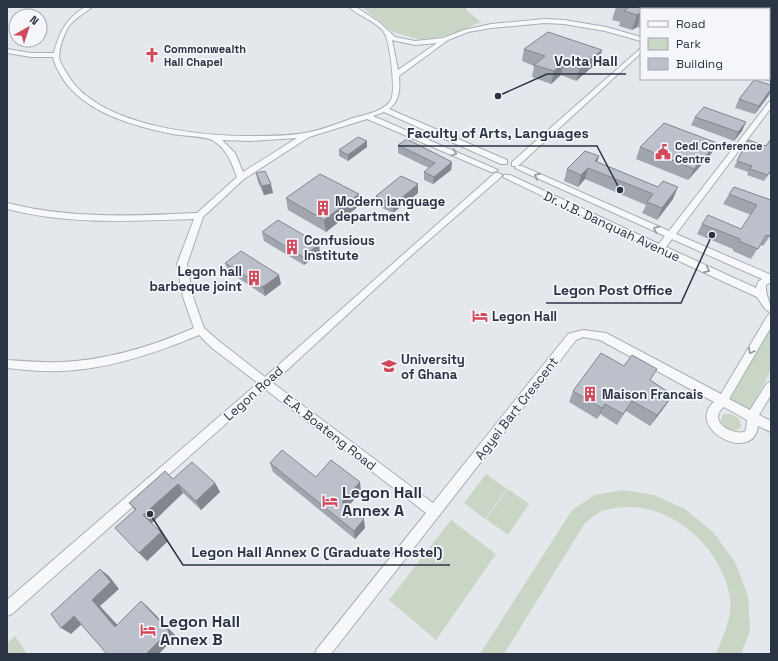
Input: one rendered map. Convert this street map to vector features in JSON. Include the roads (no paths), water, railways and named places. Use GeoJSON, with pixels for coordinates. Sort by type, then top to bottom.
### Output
{"type":"FeatureCollection","features":[{"type":"Feature","properties":{"kind":"street"},"geometry":{"type":"LineString","coordinates":[[89,7],[76,12],[71,18],[59,37],[56,55],[56,60],[66,79],[78,92],[99,108],[127,120],[164,130],[210,136],[255,138],[306,135],[388,108],[395,99],[396,75],[388,34]]}},
{"type":"Feature","properties":{"kind":"street"},"geometry":{"type":"LineString","coordinates":[[352,7],[377,23],[393,38],[415,43],[425,43],[446,39],[466,31],[491,26],[545,21],[576,23],[640,39]]}},
{"type":"Feature","properties":{"kind":"street"},"geometry":{"type":"LineString","coordinates":[[396,75],[446,39]]}},
{"type":"Feature","properties":{"kind":"street"},"geometry":{"type":"LineString","coordinates":[[7,51],[31,55],[56,55]]}},
{"type":"Feature","properties":{"kind":"street"},"geometry":{"type":"LineString","coordinates":[[504,162],[497,164],[494,168],[500,174],[518,175],[520,172],[517,166],[640,51]]}},
{"type":"Feature","properties":{"kind":"street"},"geometry":{"type":"LineString","coordinates":[[660,249],[771,103]]}},
{"type":"Feature","properties":{"kind":"street"},"geometry":{"type":"LineString","coordinates":[[384,109],[504,162]]}},
{"type":"Feature","properties":{"kind":"street","name":"Dr. J.B. Danquah Avenue"},"geometry":{"type":"LineString","coordinates":[[367,116],[500,174],[760,294]]}},
{"type":"Feature","properties":{"kind":"street","name":"E.A. Boateng Road"},"geometry":{"type":"LineString","coordinates":[[306,135],[288,148],[241,176],[199,216],[182,264],[188,297],[200,330],[216,345],[435,512]]}},
{"type":"Feature","properties":{"kind":"street"},"geometry":{"type":"LineString","coordinates":[[210,136],[225,145],[232,152],[241,176]]}},
{"type":"Feature","properties":{"kind":"street","name":"Dr. J.B. Danquah Avenue"},"geometry":{"type":"LineString","coordinates":[[504,162],[517,166],[770,278]]}},
{"type":"Feature","properties":{"kind":"street","name":"Legon Road"},"geometry":{"type":"LineString","coordinates":[[7,609],[265,383],[411,251],[500,174]]}},
{"type":"Feature","properties":{"kind":"street"},"geometry":{"type":"LineString","coordinates":[[7,206],[36,214],[63,217],[118,219],[199,216]]}},
{"type":"Feature","properties":{"kind":"street","name":"Dr. J.B. Danquah Avenue"},"geometry":{"type":"LineString","coordinates":[[770,278],[761,284],[760,294],[765,303],[771,309]]}},
{"type":"Feature","properties":{"kind":"street"},"geometry":{"type":"LineString","coordinates":[[771,318],[722,402],[713,411],[712,416],[717,427],[729,436],[743,438],[748,436],[751,432],[753,417],[771,386]]}},
{"type":"Feature","properties":{"kind":"street"},"geometry":{"type":"LineString","coordinates":[[7,364],[70,366],[123,357],[169,344],[200,330]]}},
{"type":"Feature","properties":{"kind":"street","name":"Agyei Bart Crescent"},"geometry":{"type":"LineString","coordinates":[[322,654],[572,337],[578,333],[588,333],[602,336],[722,402],[771,427]]}},
{"type":"Feature","properties":{"kind":"place","name":"Commonwealth Hall Chapel"},"geometry":{"type":"Point","coordinates":[152,55]}},
{"type":"Feature","properties":{"kind":"place","name":"Volta Hall"},"geometry":{"type":"Point","coordinates":[498,96]}},
{"type":"Feature","properties":{"kind":"place","name":"Cedi Conference Centre"},"geometry":{"type":"Point","coordinates":[663,152]}},
{"type":"Feature","properties":{"kind":"place","name":"Faculty of Arts, Languages"},"geometry":{"type":"Point","coordinates":[620,190]}},
{"type":"Feature","properties":{"kind":"place","name":"Modern language department"},"geometry":{"type":"Point","coordinates":[323,208]}},
{"type":"Feature","properties":{"kind":"place","name":"Legon Post Office"},"geometry":{"type":"Point","coordinates":[712,235]}},
{"type":"Feature","properties":{"kind":"place","name":"Confusious Institute"},"geometry":{"type":"Point","coordinates":[292,247]}},
{"type":"Feature","properties":{"kind":"place","name":"Legon hall barbeque joint"},"geometry":{"type":"Point","coordinates":[254,278]}},
{"type":"Feature","properties":{"kind":"place","name":"Legon Hall"},"geometry":{"type":"Point","coordinates":[480,316]}},
{"type":"Feature","properties":{"kind":"place","name":"University of Ghana"},"geometry":{"type":"Point","coordinates":[389,366]}},
{"type":"Feature","properties":{"kind":"place","name":"Maison Francais"},"geometry":{"type":"Point","coordinates":[590,394]}},
{"type":"Feature","properties":{"kind":"place","name":"Legon Hall Annex A"},"geometry":{"type":"Point","coordinates":[330,501]}},
{"type":"Feature","properties":{"kind":"place","name":"Legon Hall Annex C (Graduate Hostel)"},"geometry":{"type":"Point","coordinates":[150,514]}},
{"type":"Feature","properties":{"kind":"place","name":"Legon Hall Annex B"},"geometry":{"type":"Point","coordinates":[148,630]}}]}
